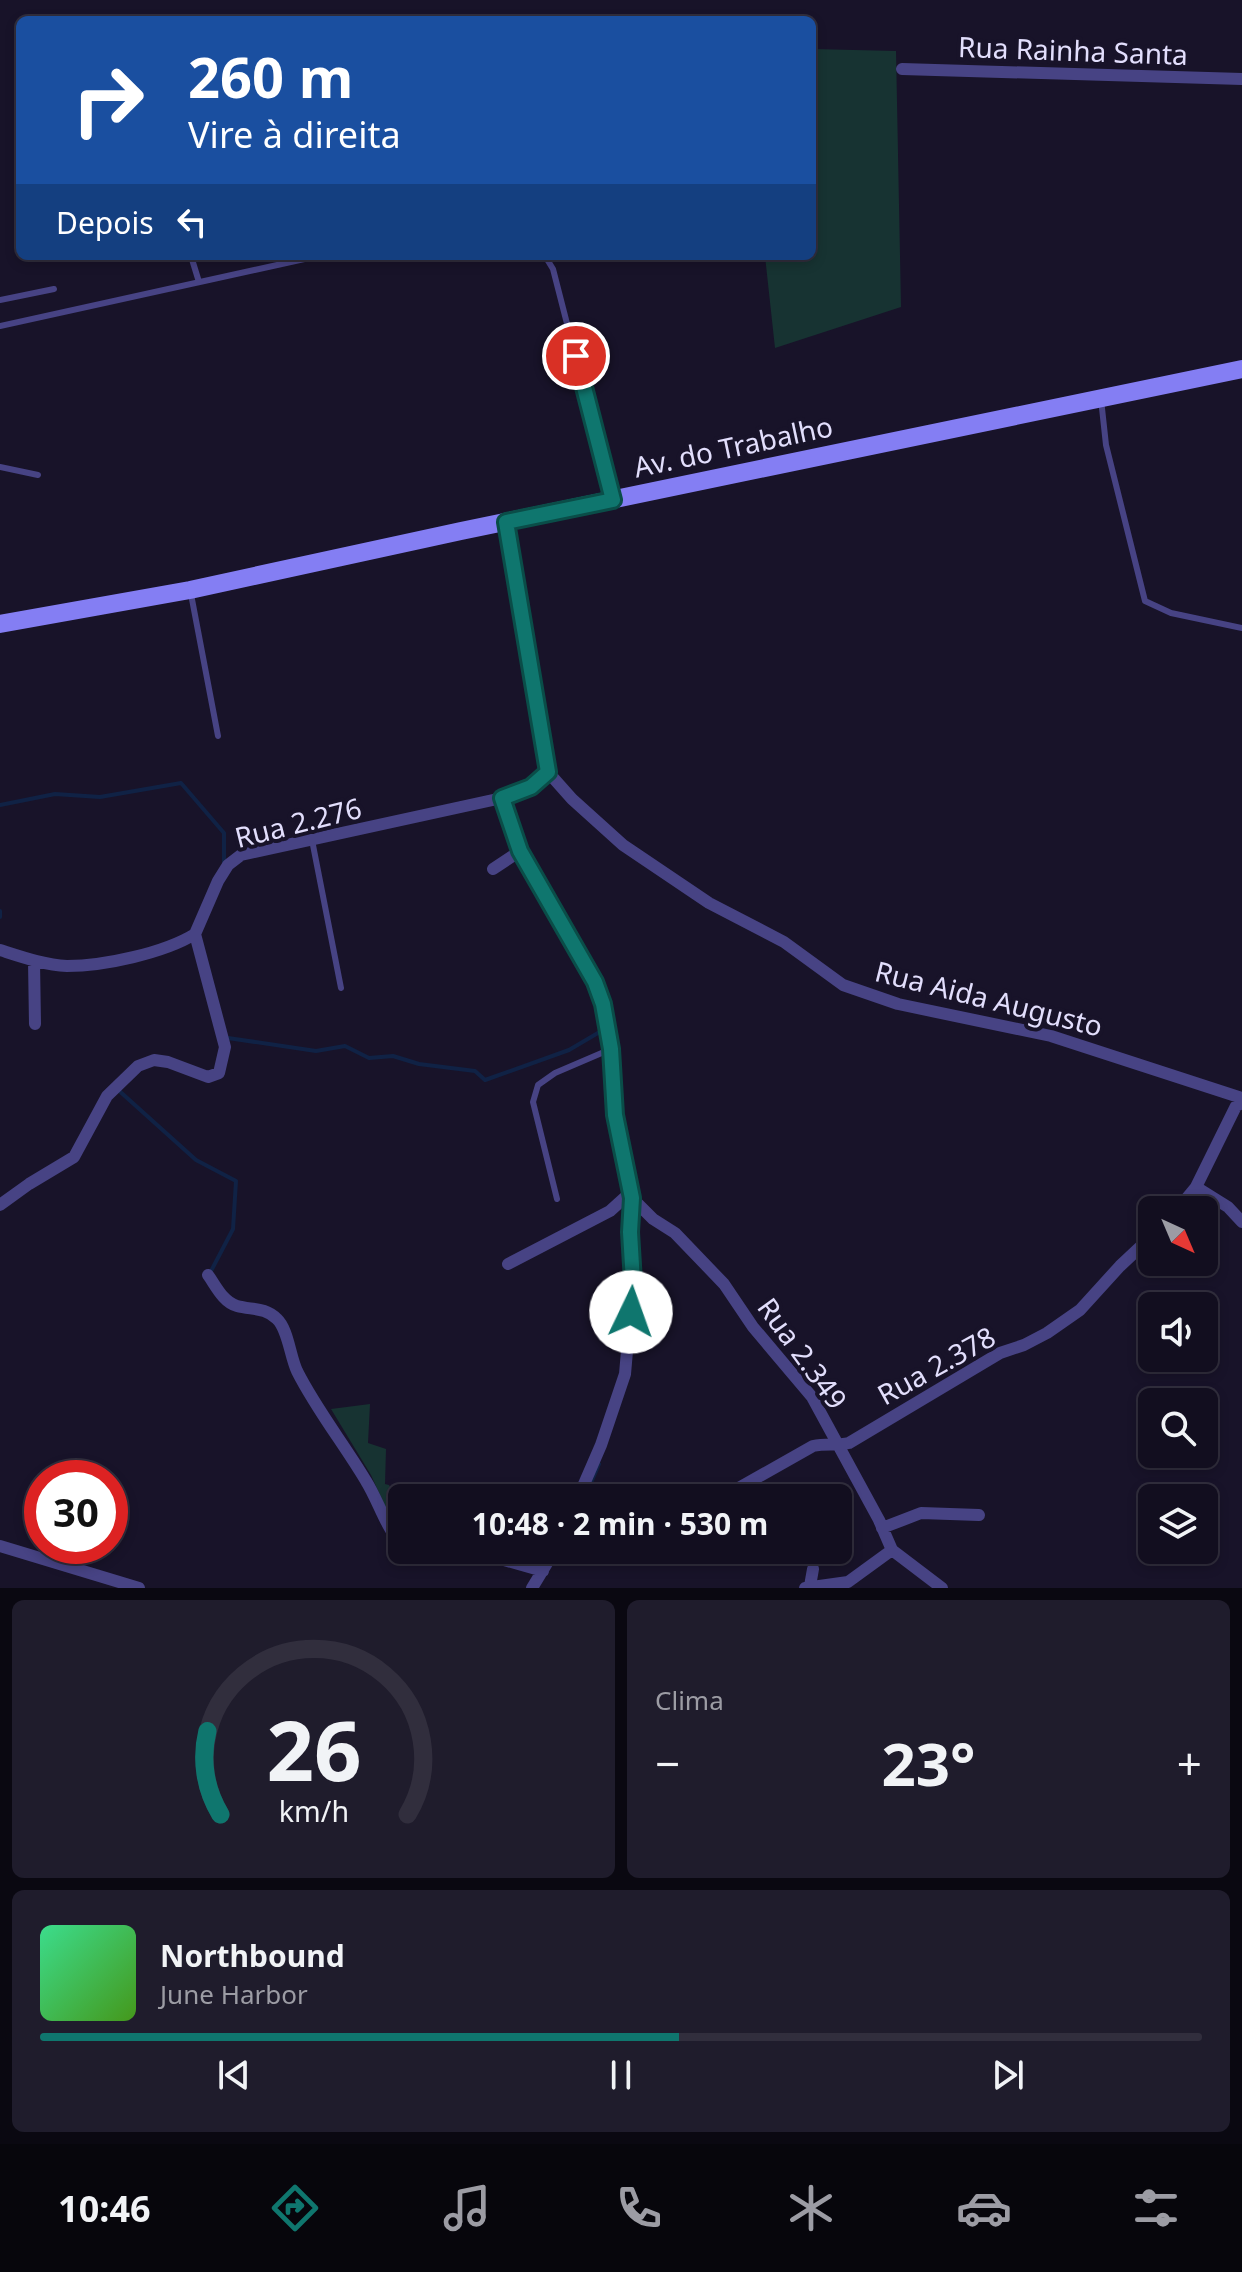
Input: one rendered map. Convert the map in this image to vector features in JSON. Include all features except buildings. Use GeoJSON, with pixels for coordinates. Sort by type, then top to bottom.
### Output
{"type":"FeatureCollection","features":[{"type":"Feature","properties":{"kind":"main road","name":"Av. do Trabalho"},"geometry":{"type":"LineString","coordinates":[[2,621],[190,590],[1242,369]]}},
{"type":"Feature","properties":{"kind":"street","name":"Rua Rainha Santa"},"geometry":{"type":"LineString","coordinates":[[902,69],[1242,79]]}},
{"type":"Feature","properties":{"kind":"street"},"geometry":{"type":"LineString","coordinates":[[506,522],[548,772]]}},
{"type":"Feature","properties":{"kind":"street","name":"Rua 2.276"},"geometry":{"type":"LineString","coordinates":[[195,934],[218,881],[228,865],[241,855],[502,798],[531,787],[548,772]]}},
{"type":"Feature","properties":{"kind":"street","name":"Rua Aida Augusto"},"geometry":{"type":"LineString","coordinates":[[548,772],[572,799],[623,845],[709,903],[784,942],[843,985],[898,1004],[1051,1036],[1242,1100]]}},
{"type":"Feature","properties":{"kind":"street"},"geometry":{"type":"LineString","coordinates":[[502,798],[520,851],[595,982],[603,1004],[611,1049],[615,1115],[632,1195],[630,1232],[633,1282],[625,1374],[584,1484]]}},
{"type":"Feature","properties":{"kind":"street"},"geometry":{"type":"LineString","coordinates":[[493,869],[520,851]]}},
{"type":"Feature","properties":{"kind":"street"},"geometry":{"type":"LineString","coordinates":[[0,950],[34,961],[65,966],[93,964],[181,942],[195,934],[225,1047],[219,1073],[208,1077],[168,1062],[154,1060],[138,1066],[107,1096],[74,1157],[0,1205]]}},
{"type":"Feature","properties":{"kind":"street"},"geometry":{"type":"LineString","coordinates":[[34,961],[35,1024]]}},
{"type":"Feature","properties":{"kind":"street"},"geometry":{"type":"LineString","coordinates":[[1189,1196],[1242,1100]]}},
{"type":"Feature","properties":{"kind":"street"},"geometry":{"type":"LineString","coordinates":[[1196,1187],[1228,1207],[1242,1222]]}},
{"type":"Feature","properties":{"kind":"street"},"geometry":{"type":"LineString","coordinates":[[508,1264],[610,1211],[632,1195]]}},
{"type":"Feature","properties":{"kind":"street","name":"Rua 2.349"},"geometry":{"type":"LineString","coordinates":[[632,1195],[653,1219],[675,1233],[724,1284],[753,1327],[812,1397],[892,1550],[942,1588]]}},
{"type":"Feature","properties":{"kind":"street","name":"Rua 2.378"},"geometry":{"type":"LineString","coordinates":[[746,1484],[813,1446],[849,1443],[1000,1353],[1024,1345],[1057,1327],[1087,1305],[1138,1249]]}},
{"type":"Feature","properties":{"kind":"street"},"geometry":{"type":"LineString","coordinates":[[208,1275],[228,1302],[260,1309],[277,1319],[300,1377],[366,1481],[388,1525]]}},
{"type":"Feature","properties":{"kind":"street"},"geometry":{"type":"LineString","coordinates":[[882,1528],[921,1513],[979,1515]]}},
{"type":"Feature","properties":{"kind":"street"},"geometry":{"type":"LineString","coordinates":[[0,1546],[139,1588]]}},
{"type":"Feature","properties":{"kind":"street"},"geometry":{"type":"LineString","coordinates":[[813,1569],[808,1587],[848,1582],[892,1550]]}},
{"type":"Feature","properties":{"kind":"street"},"geometry":{"type":"LineString","coordinates":[[518,1564],[543,1571]]}},
{"type":"Feature","properties":{"kind":"street"},"geometry":{"type":"LineString","coordinates":[[532,1588],[547,1564]]}},
{"type":"Feature","properties":{"kind":"lane"},"geometry":{"type":"LineString","coordinates":[[192,260],[199,282]]}},
{"type":"Feature","properties":{"kind":"lane"},"geometry":{"type":"LineString","coordinates":[[0,326],[300,260]]}},
{"type":"Feature","properties":{"kind":"lane"},"geometry":{"type":"LineString","coordinates":[[547,260],[553,269],[613,500]]}},
{"type":"Feature","properties":{"kind":"lane"},"geometry":{"type":"LineString","coordinates":[[0,300],[54,289]]}},
{"type":"Feature","properties":{"kind":"lane"},"geometry":{"type":"LineString","coordinates":[[1101,398],[1106,445],[1145,601],[1171,613],[1242,628]]}},
{"type":"Feature","properties":{"kind":"lane"},"geometry":{"type":"LineString","coordinates":[[0,467],[38,475]]}},
{"type":"Feature","properties":{"kind":"lane"},"geometry":{"type":"LineString","coordinates":[[190,590],[218,736]]}},
{"type":"Feature","properties":{"kind":"lane"},"geometry":{"type":"LineString","coordinates":[[312,840],[341,988]]}},
{"type":"Feature","properties":{"kind":"lane"},"geometry":{"type":"LineString","coordinates":[[557,1199],[533,1102],[538,1085],[555,1073],[611,1049]]}},
{"type":"Feature","properties":{"kind":"green space"},"geometry":{"type":"Polygon","coordinates":[[[816,49],[896,51],[901,307],[775,348],[765,260],[816,260],[816,49]]]}},
{"type":"Feature","properties":{"kind":"green space"},"geometry":{"type":"Polygon","coordinates":[[[370,1404],[368,1443],[386,1449],[388,1513],[371,1475],[331,1409],[370,1404]]]}},
{"type":"Feature","properties":{"kind":"waterway"},"geometry":{"type":"LineString","coordinates":[[0,805],[55,794],[100,797],[181,783],[224,833],[224,866]]}},
{"type":"Feature","properties":{"kind":"waterway"},"geometry":{"type":"LineString","coordinates":[[0,911],[0,917]]}},
{"type":"Feature","properties":{"kind":"waterway"},"geometry":{"type":"LineString","coordinates":[[228,1038],[316,1051],[345,1046],[369,1058],[393,1056],[419,1064],[475,1071],[485,1080],[569,1050],[603,1030]]}},
{"type":"Feature","properties":{"kind":"waterway"},"geometry":{"type":"LineString","coordinates":[[116,1088],[196,1160],[236,1181],[233,1229],[210,1273]]}},
{"type":"Feature","properties":{"kind":"waterway"},"geometry":{"type":"LineString","coordinates":[[590,1484],[599,1464]]}},
{"type":"Feature","properties":{"kind":"route"},"geometry":{"type":"LineString","coordinates":[[576,356],[613,500],[506,522],[548,772],[531,787],[502,798],[520,851],[595,982],[603,1004],[611,1049],[615,1115],[632,1198],[631,1312]]}}]}
